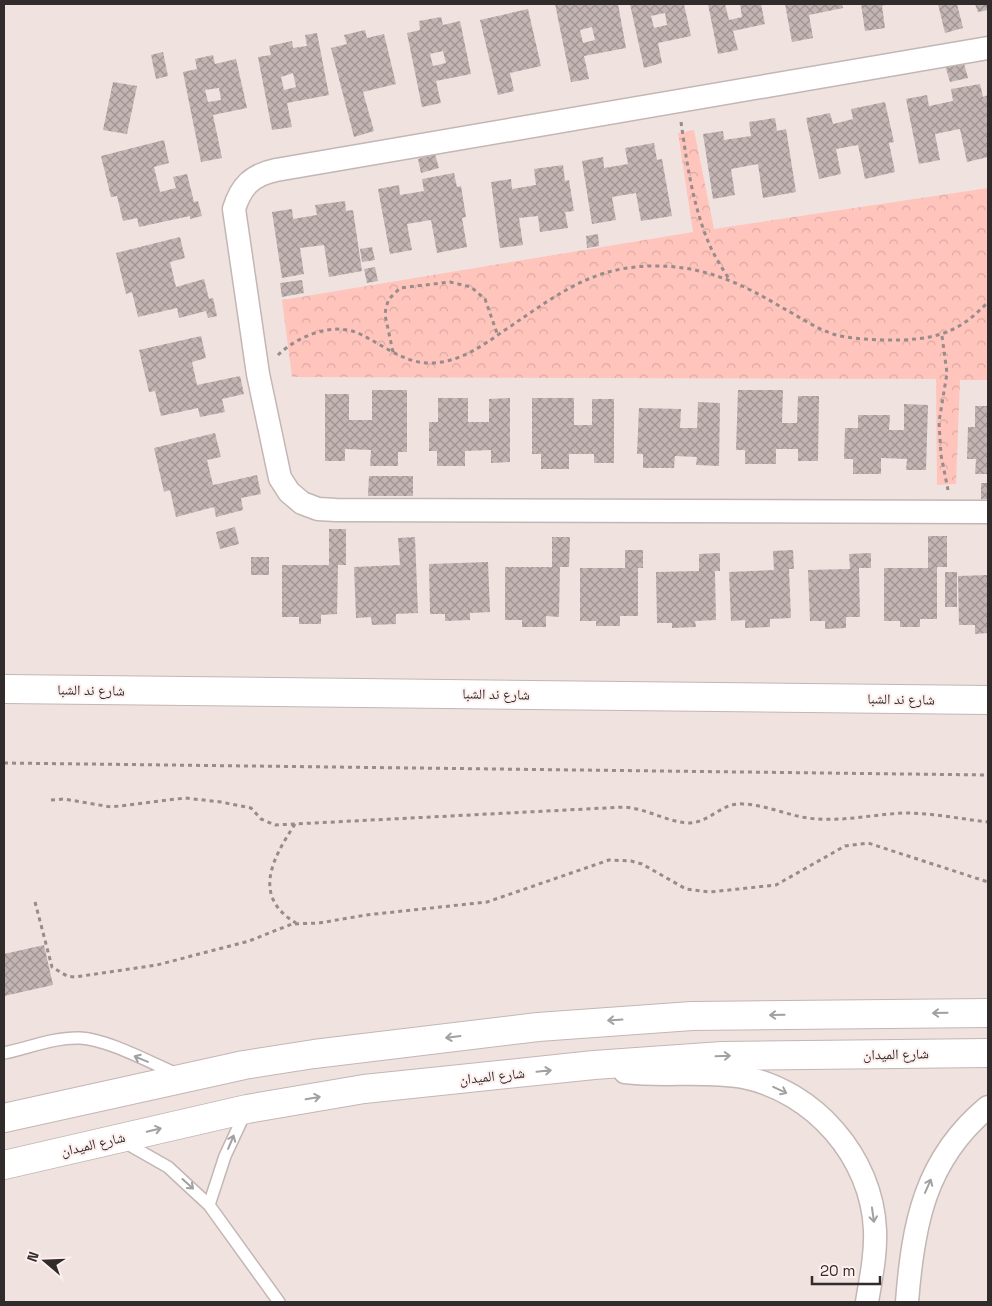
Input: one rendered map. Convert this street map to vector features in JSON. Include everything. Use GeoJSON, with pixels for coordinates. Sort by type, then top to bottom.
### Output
{"type":"FeatureCollection","features":[{"type":"Feature","properties":{"kind":"street"},"geometry":{"type":"LineString","coordinates":[[988,48],[261,173],[248,182],[238,194],[234,210],[258,374],[280,478],[289,492],[302,503],[318,509],[988,512]]}},
{"type":"Feature","properties":{"kind":"street","name":"شارع ند الشبا"},"geometry":{"type":"LineString","coordinates":[[4,689],[988,700]]}},
{"type":"Feature","properties":{"kind":"street"},"geometry":{"type":"LineString","coordinates":[[4,1118],[244,1065],[314,1054],[615,1020],[769,1015],[988,1013]]}},
{"type":"Feature","properties":{"kind":"street","name":"شارع الميدان"},"geometry":{"type":"LineString","coordinates":[[4,1165],[247,1109],[364,1089],[594,1066],[722,1056],[988,1052]]}},
{"type":"Feature","properties":{"kind":"street"},"geometry":{"type":"LineString","coordinates":[[594,1066],[634,1073],[724,1075],[743,1078],[780,1090],[814,1110],[841,1138],[852,1154],[868,1190],[875,1239],[868,1302]]}},
{"type":"Feature","properties":{"kind":"street"},"geometry":{"type":"LineString","coordinates":[[907,1302],[918,1216],[925,1194],[934,1173],[954,1141],[988,1107]]}},
{"type":"Feature","properties":{"kind":"lane"},"geometry":{"type":"LineString","coordinates":[[4,1053],[67,1039],[80,1038],[106,1044],[186,1078]]}},
{"type":"Feature","properties":{"kind":"lane"},"geometry":{"type":"LineString","coordinates":[[209,1205],[225,1156],[247,1109]]}},
{"type":"Feature","properties":{"kind":"lane"},"geometry":{"type":"LineString","coordinates":[[118,1138],[168,1167],[209,1205],[279,1302]]}},
{"type":"Feature","properties":{"kind":"path"},"geometry":{"type":"LineString","coordinates":[[678,102],[689,176],[698,213],[710,247],[729,280]]}},
{"type":"Feature","properties":{"kind":"path"},"geometry":{"type":"LineString","coordinates":[[258,374],[287,346],[303,337],[321,331],[340,330],[358,333],[409,360],[430,363],[450,361],[469,354],[498,336],[564,290],[585,279],[614,270],[676,267],[729,280],[822,329],[840,336],[890,340],[942,336],[976,314],[988,302]]}},
{"type":"Feature","properties":{"kind":"path"},"geometry":{"type":"LineString","coordinates":[[393,352],[385,316],[389,299],[400,288],[450,282],[471,286],[485,299],[498,336]]}},
{"type":"Feature","properties":{"kind":"path"},"geometry":{"type":"LineString","coordinates":[[942,336],[947,373],[939,422],[941,455],[947,481],[950,512]]}},
{"type":"Feature","properties":{"kind":"path"},"geometry":{"type":"LineString","coordinates":[[4,763],[988,775]]}},
{"type":"Feature","properties":{"kind":"path"},"geometry":{"type":"LineString","coordinates":[[51,800],[64,799],[111,807],[185,798],[246,806],[270,824],[625,807],[648,810],[687,823],[708,818],[724,807],[745,804],[801,818],[819,820],[854,819],[907,813],[988,822]]}},
{"type":"Feature","properties":{"kind":"path"},"geometry":{"type":"LineString","coordinates":[[296,824],[278,850],[269,876],[273,899],[279,909],[297,923]]}},
{"type":"Feature","properties":{"kind":"path"},"geometry":{"type":"LineString","coordinates":[[34,902],[52,967],[67,976],[75,977],[157,965],[249,941],[297,923],[319,923],[366,915],[486,902],[598,864],[620,860],[642,864],[678,886],[694,891],[766,887],[785,881],[831,853],[856,843],[880,846],[961,875],[988,882]]}},
{"type":"Feature","properties":{"kind":"green space"},"geometry":{"type":"Polygon","coordinates":[[[694,130],[714,229],[988,188],[988,380],[960,380],[956,484],[937,485],[936,379],[292,377],[282,300],[693,232],[678,133],[694,130]]]}},
{"type":"Feature","properties":{"kind":"building"},"geometry":{"type":"Polygon","coordinates":[[[555,4],[618,4],[626,48],[584,56],[589,79],[571,82],[555,4]],[[592,27],[580,30],[583,43],[595,40],[592,27]]]}},
{"type":"Feature","properties":{"kind":"building"},"geometry":{"type":"Polygon","coordinates":[[[630,4],[684,4],[691,36],[658,43],[662,63],[644,68],[630,4]],[[665,13],[651,16],[654,28],[667,25],[665,13]]]}},
{"type":"Feature","properties":{"kind":"building"},"geometry":{"type":"Polygon","coordinates":[[[708,4],[725,4],[729,20],[742,17],[740,4],[761,4],[765,24],[733,31],[738,50],[718,54],[708,4]]]}},
{"type":"Feature","properties":{"kind":"building"},"geometry":{"type":"Polygon","coordinates":[[[785,4],[842,4],[843,8],[809,15],[813,38],[792,42],[785,4]]]}},
{"type":"Feature","properties":{"kind":"building"},"geometry":{"type":"Polygon","coordinates":[[[861,4],[887,4],[882,6],[885,28],[865,31],[861,4]]]}},
{"type":"Feature","properties":{"kind":"building"},"geometry":{"type":"Polygon","coordinates":[[[938,4],[957,4],[963,28],[945,33],[938,4]]]}},
{"type":"Feature","properties":{"kind":"building"},"geometry":{"type":"Polygon","coordinates":[[[975,4],[988,4],[988,10],[978,12],[975,4]]]}},
{"type":"Feature","properties":{"kind":"building"},"geometry":{"type":"Polygon","coordinates":[[[528,9],[541,66],[510,73],[514,91],[498,95],[480,20],[528,9]]]}},
{"type":"Feature","properties":{"kind":"building"},"geometry":{"type":"Polygon","coordinates":[[[441,17],[443,25],[460,21],[471,74],[436,81],[441,103],[422,107],[407,33],[420,30],[419,21],[441,17]],[[443,51],[430,54],[433,66],[446,63],[443,51]]]}},
{"type":"Feature","properties":{"kind":"building"},"geometry":{"type":"Polygon","coordinates":[[[365,30],[367,38],[384,34],[396,84],[363,92],[374,131],[354,137],[331,48],[347,44],[344,35],[365,30]]]}},
{"type":"Feature","properties":{"kind":"building"},"geometry":{"type":"Polygon","coordinates":[[[317,33],[329,95],[287,103],[292,127],[272,130],[258,57],[271,55],[269,46],[292,41],[293,48],[307,46],[305,35],[317,33]],[[293,73],[281,77],[284,90],[296,87],[293,73]]]}},
{"type":"Feature","properties":{"kind":"building"},"geometry":{"type":"Polygon","coordinates":[[[163,52],[168,76],[156,79],[151,55],[163,52]]]}},
{"type":"Feature","properties":{"kind":"building"},"geometry":{"type":"Polygon","coordinates":[[[213,55],[215,64],[236,59],[247,108],[213,115],[222,158],[201,162],[183,72],[197,69],[195,59],[213,55]],[[219,88],[205,90],[208,102],[221,100],[219,88]]]}},
{"type":"Feature","properties":{"kind":"building"},"geometry":{"type":"Polygon","coordinates":[[[963,60],[968,78],[950,82],[945,65],[963,60]]]}},
{"type":"Feature","properties":{"kind":"building"},"geometry":{"type":"Polygon","coordinates":[[[113,82],[137,86],[127,134],[103,130],[113,82]]]}},
{"type":"Feature","properties":{"kind":"building"},"geometry":{"type":"Polygon","coordinates":[[[980,84],[983,97],[988,95],[988,157],[967,162],[960,129],[935,134],[940,160],[919,164],[906,99],[927,95],[929,106],[953,101],[951,89],[980,84]]]}},
{"type":"Feature","properties":{"kind":"building"},"geometry":{"type":"Polygon","coordinates":[[[885,102],[894,142],[889,143],[895,172],[865,179],[858,145],[836,149],[841,174],[819,179],[806,118],[830,113],[833,124],[853,119],[851,109],[885,102]]]}},
{"type":"Feature","properties":{"kind":"building"},"geometry":{"type":"Polygon","coordinates":[[[775,118],[777,131],[786,129],[796,192],[763,198],[758,164],[731,169],[735,195],[713,199],[703,134],[723,131],[724,140],[751,136],[749,122],[775,118]]]}},
{"type":"Feature","properties":{"kind":"building"},"geometry":{"type":"Polygon","coordinates":[[[164,140],[169,163],[154,167],[160,192],[176,188],[173,177],[187,174],[194,202],[198,201],[202,216],[190,219],[190,216],[139,227],[137,218],[123,221],[117,196],[111,197],[101,156],[164,140]]]}},
{"type":"Feature","properties":{"kind":"building"},"geometry":{"type":"Polygon","coordinates":[[[654,143],[657,160],[662,159],[672,216],[641,221],[636,193],[612,197],[616,220],[592,224],[582,161],[603,157],[604,168],[628,164],[625,148],[654,143]]]}},
{"type":"Feature","properties":{"kind":"building"},"geometry":{"type":"Polygon","coordinates":[[[435,154],[439,168],[421,173],[418,159],[435,154]]]}},
{"type":"Feature","properties":{"kind":"building"},"geometry":{"type":"Polygon","coordinates":[[[563,165],[565,181],[569,180],[574,211],[565,212],[568,228],[540,232],[538,216],[519,218],[523,245],[500,248],[491,182],[511,179],[512,189],[536,185],[534,169],[563,165]]]}},
{"type":"Feature","properties":{"kind":"building"},"geometry":{"type":"Polygon","coordinates":[[[454,173],[457,187],[461,186],[466,217],[462,218],[467,247],[437,253],[431,220],[407,224],[412,250],[390,254],[378,189],[399,185],[400,195],[424,191],[422,179],[454,173]]]}},
{"type":"Feature","properties":{"kind":"building"},"geometry":{"type":"Polygon","coordinates":[[[345,201],[346,211],[353,210],[362,271],[329,277],[324,245],[300,248],[304,274],[282,278],[272,212],[292,209],[293,219],[317,215],[315,205],[345,201]]]}},
{"type":"Feature","properties":{"kind":"building"},"geometry":{"type":"Polygon","coordinates":[[[598,234],[599,246],[587,248],[586,236],[598,234]]]}},
{"type":"Feature","properties":{"kind":"building"},"geometry":{"type":"Polygon","coordinates":[[[180,237],[185,258],[170,262],[176,287],[204,279],[209,299],[213,298],[217,316],[208,318],[206,311],[179,318],[177,308],[138,317],[132,292],[126,294],[116,253],[180,237]]]}},
{"type":"Feature","properties":{"kind":"building"},"geometry":{"type":"Polygon","coordinates":[[[372,247],[375,260],[362,262],[360,249],[372,247]]]}},
{"type":"Feature","properties":{"kind":"building"},"geometry":{"type":"Polygon","coordinates":[[[375,267],[378,281],[367,283],[364,269],[375,267]]]}},
{"type":"Feature","properties":{"kind":"building"},"geometry":{"type":"Polygon","coordinates":[[[302,280],[304,293],[282,297],[280,283],[302,280]]]}},
{"type":"Feature","properties":{"kind":"building"},"geometry":{"type":"Polygon","coordinates":[[[201,336],[206,358],[192,362],[197,385],[240,376],[244,394],[222,399],[225,412],[200,417],[198,408],[161,416],[155,391],[149,392],[139,350],[201,336]]]}},
{"type":"Feature","properties":{"kind":"building"},"geometry":{"type":"Polygon","coordinates":[[[372,390],[407,390],[407,452],[398,452],[398,466],[370,466],[371,450],[345,449],[345,461],[325,461],[325,394],[349,394],[349,420],[372,420],[372,390]]]}},
{"type":"Feature","properties":{"kind":"building"},"geometry":{"type":"Polygon","coordinates":[[[738,390],[783,390],[782,423],[797,423],[798,396],[819,396],[818,461],[798,461],[798,449],[776,449],[776,464],[745,464],[745,450],[736,450],[738,390]]]}},
{"type":"Feature","properties":{"kind":"building"},"geometry":{"type":"Polygon","coordinates":[[[438,398],[468,398],[468,422],[489,422],[489,399],[510,398],[510,462],[491,463],[491,450],[465,451],[465,466],[437,466],[437,451],[429,451],[429,422],[438,422],[438,398]]]}},
{"type":"Feature","properties":{"kind":"building"},"geometry":{"type":"Polygon","coordinates":[[[532,398],[574,398],[574,425],[592,425],[592,399],[614,399],[614,463],[594,463],[594,454],[569,454],[569,469],[541,469],[541,454],[532,454],[532,398]]]}},
{"type":"Feature","properties":{"kind":"building"},"geometry":{"type":"Polygon","coordinates":[[[698,402],[720,403],[719,466],[696,465],[697,457],[675,456],[674,468],[643,468],[643,454],[637,454],[639,408],[681,409],[680,428],[697,428],[698,402]]]}},
{"type":"Feature","properties":{"kind":"building"},"geometry":{"type":"Polygon","coordinates":[[[904,404],[928,405],[926,470],[906,470],[907,459],[881,458],[881,474],[853,474],[853,459],[844,459],[845,428],[858,428],[858,415],[890,415],[889,430],[904,430],[904,404]]]}},
{"type":"Feature","properties":{"kind":"building"},"geometry":{"type":"Polygon","coordinates":[[[975,406],[988,406],[988,474],[975,474],[976,459],[967,459],[968,427],[975,427],[975,406]]]}},
{"type":"Feature","properties":{"kind":"building"},"geometry":{"type":"Polygon","coordinates":[[[215,433],[221,457],[207,460],[213,485],[257,475],[261,494],[241,498],[243,510],[216,517],[214,507],[176,517],[170,490],[164,492],[154,448],[215,433]]]}},
{"type":"Feature","properties":{"kind":"building"},"geometry":{"type":"Polygon","coordinates":[[[369,476],[413,476],[413,496],[368,496],[369,476]]]}},
{"type":"Feature","properties":{"kind":"building"},"geometry":{"type":"Polygon","coordinates":[[[981,483],[988,483],[988,499],[981,499],[981,483]]]}},
{"type":"Feature","properties":{"kind":"building"},"geometry":{"type":"Polygon","coordinates":[[[235,527],[239,544],[220,549],[216,532],[235,527]]]}},
{"type":"Feature","properties":{"kind":"building"},"geometry":{"type":"Polygon","coordinates":[[[329,529],[346,529],[346,565],[338,565],[337,614],[321,615],[321,624],[299,624],[299,617],[282,617],[282,565],[329,565],[329,529]]]}},
{"type":"Feature","properties":{"kind":"building"},"geometry":{"type":"Polygon","coordinates":[[[928,536],[947,536],[947,567],[937,567],[937,619],[920,619],[920,627],[900,627],[900,621],[884,621],[884,568],[928,568],[928,536]]]}},
{"type":"Feature","properties":{"kind":"building"},"geometry":{"type":"Polygon","coordinates":[[[415,537],[418,613],[396,614],[396,624],[372,625],[371,617],[356,618],[354,567],[400,565],[398,538],[415,537]]]}},
{"type":"Feature","properties":{"kind":"building"},"geometry":{"type":"Polygon","coordinates":[[[552,537],[570,537],[569,567],[560,567],[559,617],[546,616],[546,627],[522,627],[522,620],[505,620],[505,567],[552,567],[552,537]]]}},
{"type":"Feature","properties":{"kind":"building"},"geometry":{"type":"Polygon","coordinates":[[[625,550],[643,550],[643,568],[638,568],[638,616],[620,616],[620,626],[596,626],[596,621],[580,621],[580,568],[625,568],[625,550]]]}},
{"type":"Feature","properties":{"kind":"building"},"geometry":{"type":"Polygon","coordinates":[[[793,550],[794,569],[789,569],[791,618],[770,619],[770,627],[745,628],[745,620],[731,621],[729,572],[774,570],[773,551],[793,550]]]}},
{"type":"Feature","properties":{"kind":"building"},"geometry":{"type":"Polygon","coordinates":[[[720,553],[720,571],[715,571],[716,620],[695,621],[696,627],[672,628],[672,623],[657,623],[656,572],[699,571],[699,554],[720,553]]]}},
{"type":"Feature","properties":{"kind":"building"},"geometry":{"type":"Polygon","coordinates":[[[871,553],[871,568],[859,568],[860,617],[846,617],[846,628],[825,629],[825,621],[810,621],[808,570],[850,569],[849,554],[871,553]]]}},
{"type":"Feature","properties":{"kind":"building"},"geometry":{"type":"Polygon","coordinates":[[[251,557],[269,557],[269,575],[251,575],[251,557]]]}},
{"type":"Feature","properties":{"kind":"building"},"geometry":{"type":"Polygon","coordinates":[[[488,562],[490,612],[470,613],[470,620],[445,621],[445,614],[430,614],[429,564],[488,562]]]}},
{"type":"Feature","properties":{"kind":"building"},"geometry":{"type":"Polygon","coordinates":[[[945,572],[957,572],[957,607],[945,607],[945,572]]]}},
{"type":"Feature","properties":{"kind":"building"},"geometry":{"type":"Polygon","coordinates":[[[988,575],[988,633],[975,634],[975,625],[959,625],[958,576],[988,575]]]}},
{"type":"Feature","properties":{"kind":"building"},"geometry":{"type":"Polygon","coordinates":[[[44,945],[53,985],[4,996],[4,954],[44,945]]]}}]}
